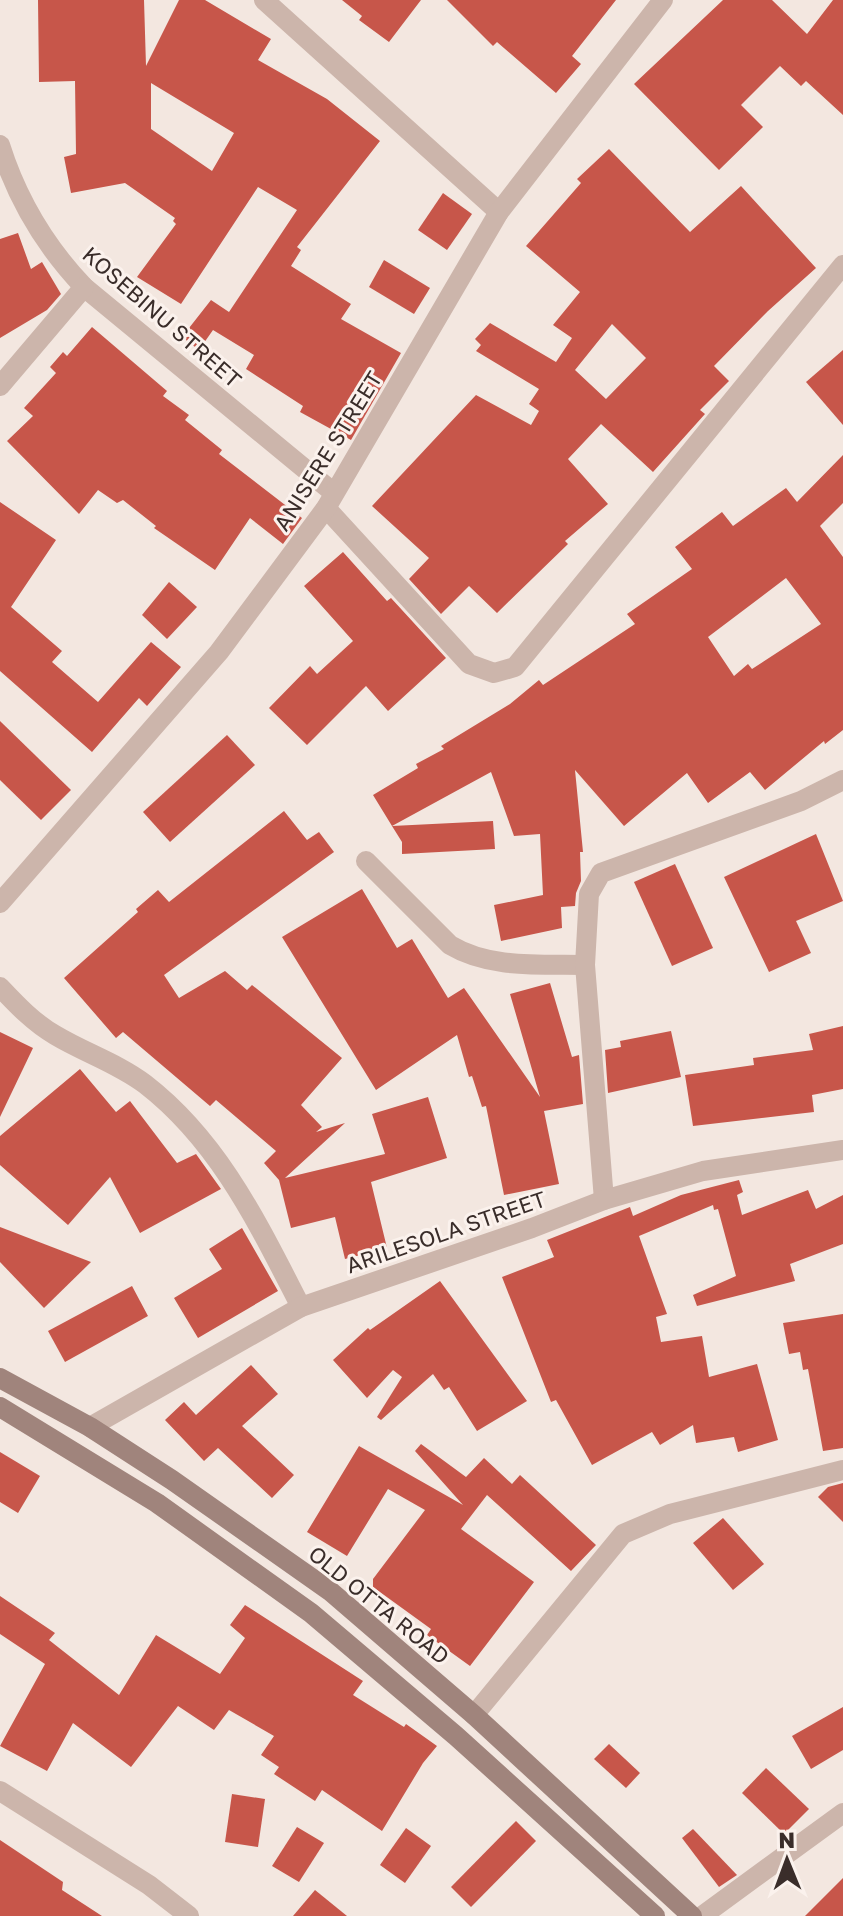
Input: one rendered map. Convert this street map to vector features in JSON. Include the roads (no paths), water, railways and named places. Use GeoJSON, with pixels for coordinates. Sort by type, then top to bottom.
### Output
{"type":"FeatureCollection","features":[{"type":"Feature","properties":{"kind":"street"},"geometry":{"type":"LineString","coordinates":[[264,0],[499,212]]}},
{"type":"Feature","properties":{"kind":"street","name":"ANISERE STREET"},"geometry":{"type":"LineString","coordinates":[[0,903],[219,652],[330,500],[499,212],[663,0]]}},
{"type":"Feature","properties":{"kind":"street","name":"KOSEBINU STREET"},"geometry":{"type":"LineString","coordinates":[[0,145],[11,181],[35,223],[56,257],[84,287],[330,500],[469,664],[494,673],[515,667],[843,265]]}},
{"type":"Feature","properties":{"kind":"street"},"geometry":{"type":"LineString","coordinates":[[0,386],[84,287]]}},
{"type":"Feature","properties":{"kind":"street"},"geometry":{"type":"LineString","coordinates":[[604,1200],[585,965],[589,894],[601,873],[801,801],[843,780]]}},
{"type":"Feature","properties":{"kind":"street"},"geometry":{"type":"LineString","coordinates":[[366,861],[450,945],[465,954],[490,961],[585,965]]}},
{"type":"Feature","properties":{"kind":"street"},"geometry":{"type":"LineString","coordinates":[[0,987],[28,1016],[54,1035],[120,1066],[148,1086],[178,1115],[233,1180],[248,1203],[301,1307]]}},
{"type":"Feature","properties":{"kind":"street","name":"ARILESOLA STREET"},"geometry":{"type":"LineString","coordinates":[[90,1427],[301,1307],[532,1228],[604,1200],[703,1171],[843,1150]]}},
{"type":"Feature","properties":{"kind":"street","name":"OLD OTTA ROAD"},"geometry":{"type":"LineString","coordinates":[[0,1378],[90,1427],[172,1480],[330,1591],[474,1715],[692,1916]]}},
{"type":"Feature","properties":{"kind":"street"},"geometry":{"type":"LineString","coordinates":[[0,1407],[157,1503],[311,1613],[456,1736],[655,1916]]}},
{"type":"Feature","properties":{"kind":"street"},"geometry":{"type":"LineString","coordinates":[[474,1715],[623,1534],[670,1514],[843,1470]]}},
{"type":"Feature","properties":{"kind":"street"},"geometry":{"type":"LineString","coordinates":[[0,1791],[149,1885],[189,1916]]}},
{"type":"Feature","properties":{"kind":"street"},"geometry":{"type":"LineString","coordinates":[[702,1916],[843,1813]]}}]}
